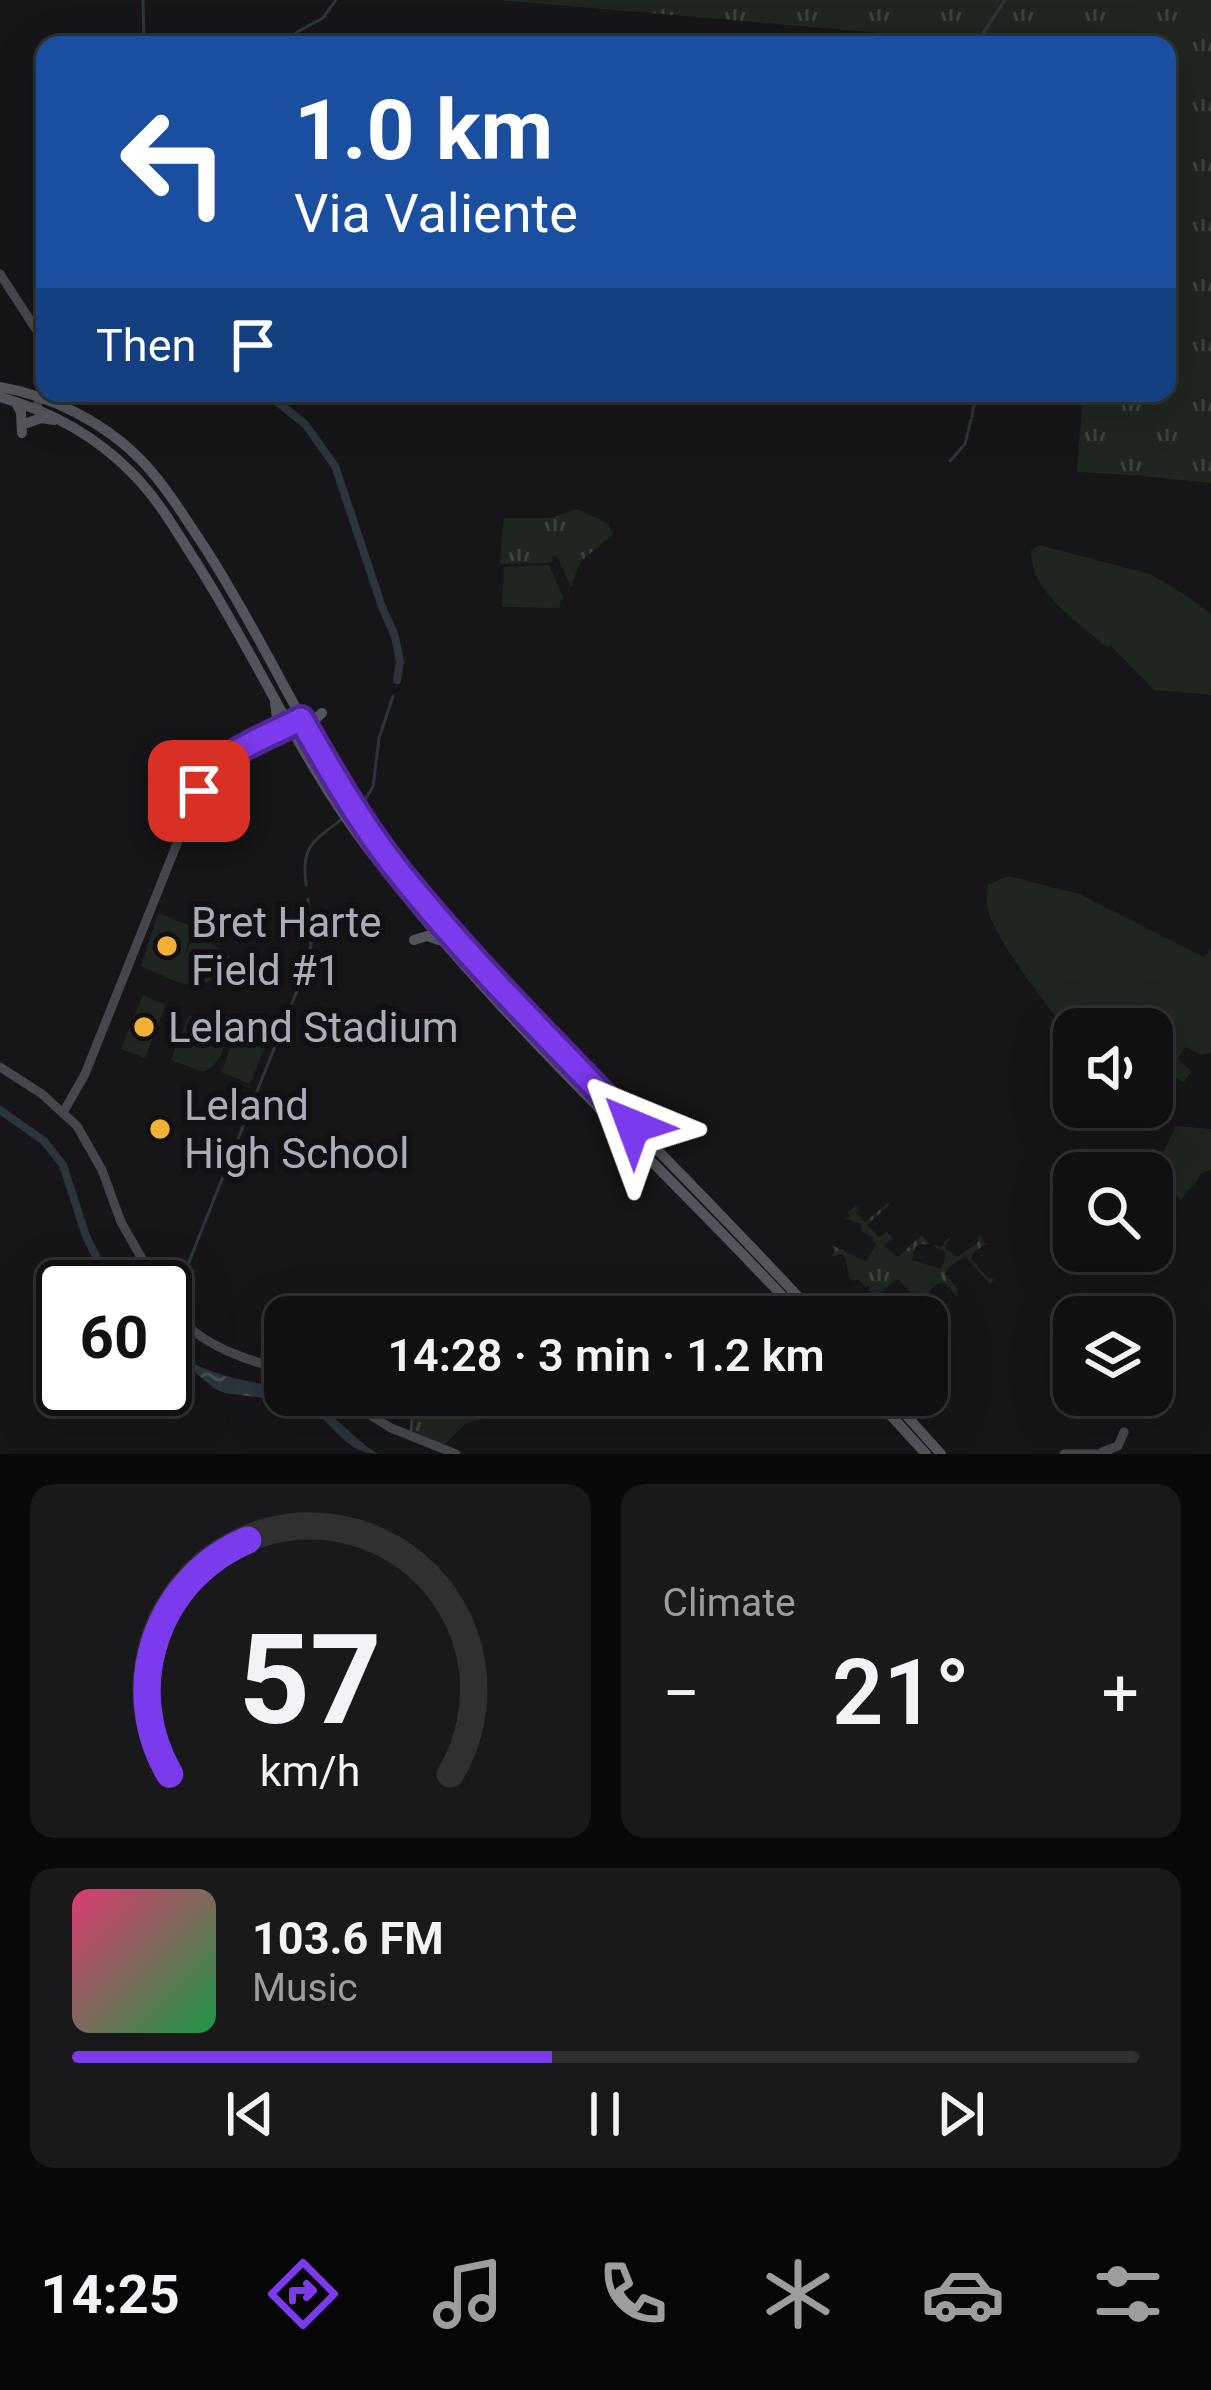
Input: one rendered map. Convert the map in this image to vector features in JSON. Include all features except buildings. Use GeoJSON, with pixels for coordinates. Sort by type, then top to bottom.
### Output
{"type":"FeatureCollection","features":[{"type":"Feature","properties":{"kind":"main road"},"geometry":{"type":"LineString","coordinates":[[0,386],[15,395],[36,397]]}},
{"type":"Feature","properties":{"kind":"main road"},"geometry":{"type":"LineString","coordinates":[[0,397],[36,387]]}},
{"type":"Feature","properties":{"kind":"main road"},"geometry":{"type":"LineString","coordinates":[[15,395],[25,428],[63,414],[88,420],[146,465],[173,501],[193,507],[192,529],[230,587],[296,719],[305,752]]}},
{"type":"Feature","properties":{"kind":"main road"},"geometry":{"type":"LineString","coordinates":[[49,402],[63,414]]}},
{"type":"Feature","properties":{"kind":"main road"},"geometry":{"type":"LineString","coordinates":[[49,402],[111,452],[148,491],[218,597],[276,699],[310,736],[350,815],[471,958],[797,1296]]}},
{"type":"Feature","properties":{"kind":"main road"},"geometry":{"type":"LineString","coordinates":[[276,699],[274,732],[290,737],[305,752],[442,941],[782,1296]]}},
{"type":"Feature","properties":{"kind":"main road"},"geometry":{"type":"LineString","coordinates":[[296,719],[317,712],[310,736]]}},
{"type":"Feature","properties":{"kind":"main road"},"geometry":{"type":"LineString","coordinates":[[420,915],[422,929],[414,940],[431,936],[442,941]]}},
{"type":"Feature","properties":{"kind":"main road"},"geometry":{"type":"LineString","coordinates":[[891,1416],[926,1454]]}},
{"type":"Feature","properties":{"kind":"main road"},"geometry":{"type":"LineString","coordinates":[[908,1416],[941,1454]]}},
{"type":"Feature","properties":{"kind":"street"},"geometry":{"type":"LineString","coordinates":[[0,274],[36,329]]}},
{"type":"Feature","properties":{"kind":"street"},"geometry":{"type":"LineString","coordinates":[[64,1112],[86,1074],[199,791],[222,760],[296,719]]}},
{"type":"Feature","properties":{"kind":"street"},"geometry":{"type":"LineString","coordinates":[[0,1066],[42,1094],[77,1126],[143,1260]]}},
{"type":"Feature","properties":{"kind":"street"},"geometry":{"type":"LineString","coordinates":[[192,1330],[237,1357],[264,1365]]}},
{"type":"Feature","properties":{"kind":"street"},"geometry":{"type":"LineString","coordinates":[[371,1416],[391,1429],[456,1454]]}},
{"type":"Feature","properties":{"kind":"street"},"geometry":{"type":"LineString","coordinates":[[1097,1453],[1118,1446],[1124,1432]]}},
{"type":"Feature","properties":{"kind":"street"},"geometry":{"type":"LineString","coordinates":[[1064,1454],[1108,1454]]}},
{"type":"Feature","properties":{"kind":"green space"},"geometry":{"type":"Polygon","coordinates":[[[499,0],[1211,0],[1211,483],[1077,472],[1082,402],[1176,402],[1176,36],[894,34],[499,0]]]}},
{"type":"Feature","properties":{"kind":"green space"},"geometry":{"type":"Polygon","coordinates":[[[577,509],[607,523],[613,534],[580,562],[571,587],[557,556],[549,563],[500,564],[504,518],[550,518],[577,509]]]}},
{"type":"Feature","properties":{"kind":"green space"},"geometry":{"type":"Polygon","coordinates":[[[1039,545],[1150,574],[1211,614],[1211,695],[1154,690],[1111,646],[1106,647],[1047,593],[1033,566],[1031,551],[1039,545]]]}},
{"type":"Feature","properties":{"kind":"green space"},"geometry":{"type":"Polygon","coordinates":[[[549,565],[564,599],[560,608],[502,607],[504,567],[549,565]]]}},
{"type":"Feature","properties":{"kind":"green space"},"geometry":{"type":"Polygon","coordinates":[[[1008,876],[1079,894],[1204,957],[1211,949],[1211,1053],[1201,1055],[1185,1047],[1178,1059],[1192,1072],[1184,1082],[1173,1076],[1173,1008],[1053,1008],[1053,1013],[995,927],[987,903],[988,885],[1008,876]]]}},
{"type":"Feature","properties":{"kind":"green space"},"geometry":{"type":"Polygon","coordinates":[[[158,913],[193,927],[183,960],[195,933],[230,956],[212,980],[180,983],[141,966],[158,913]]]}},
{"type":"Feature","properties":{"kind":"green space","name":"Leland Stadium"},"geometry":{"type":"Polygon","coordinates":[[[143,995],[166,1005],[145,1058],[121,1049],[143,995]]]}},
{"type":"Feature","properties":{"kind":"green space"},"geometry":{"type":"Polygon","coordinates":[[[189,1015],[230,1031],[217,1061],[203,1072],[171,1060],[189,1015]]]}},
{"type":"Feature","properties":{"kind":"green space"},"geometry":{"type":"Polygon","coordinates":[[[240,1023],[270,1034],[250,1084],[221,1072],[240,1023]]]}},
{"type":"Feature","properties":{"kind":"green space"},"geometry":{"type":"Polygon","coordinates":[[[1176,1126],[1211,1129],[1211,1170],[1200,1174],[1181,1200],[1173,1191],[1173,1152],[1163,1152],[1176,1126]]]}},
{"type":"Feature","properties":{"kind":"green space"},"geometry":{"type":"Polygon","coordinates":[[[889,1202],[867,1225],[879,1237],[887,1232],[892,1238],[884,1246],[898,1257],[922,1235],[930,1245],[915,1247],[912,1260],[941,1269],[945,1251],[935,1244],[944,1246],[953,1235],[946,1249],[957,1257],[977,1243],[979,1236],[986,1244],[971,1259],[987,1277],[996,1279],[990,1284],[965,1256],[945,1274],[958,1289],[957,1297],[945,1283],[929,1292],[933,1296],[913,1295],[898,1279],[875,1296],[869,1285],[849,1278],[842,1254],[830,1257],[832,1245],[866,1262],[876,1244],[874,1238],[845,1218],[855,1205],[865,1222],[889,1202]]]}},
{"type":"Feature","properties":{"kind":"green space"},"geometry":{"type":"Polygon","coordinates":[[[411,1416],[491,1416],[465,1424],[444,1445],[409,1433],[411,1416]]]}},
{"type":"Feature","properties":{"kind":"water"},"geometry":{"type":"Polygon","coordinates":[[[192,1363],[264,1384],[264,1398],[225,1393],[192,1370],[192,1363]]]}},
{"type":"Feature","properties":{"kind":"water"},"geometry":{"type":"Polygon","coordinates":[[[320,1416],[331,1416],[378,1454],[347,1442],[320,1416]]]}},
{"type":"Feature","properties":{"kind":"waterway"},"geometry":{"type":"LineString","coordinates":[[143,0],[144,36]]}},
{"type":"Feature","properties":{"kind":"waterway"},"geometry":{"type":"LineString","coordinates":[[295,36],[323,18],[336,0]]}},
{"type":"Feature","properties":{"kind":"waterway"},"geometry":{"type":"LineString","coordinates":[[981,36],[1005,0]]}},
{"type":"Feature","properties":{"kind":"waterway"},"geometry":{"type":"LineString","coordinates":[[277,402],[305,424],[335,466],[395,636],[400,662],[397,680]]}},
{"type":"Feature","properties":{"kind":"waterway"},"geometry":{"type":"LineString","coordinates":[[972,417],[974,402]]}},
{"type":"Feature","properties":{"kind":"waterway"},"geometry":{"type":"LineString","coordinates":[[950,461],[965,444],[971,420]]}},
{"type":"Feature","properties":{"kind":"waterway"},"geometry":{"type":"LineString","coordinates":[[360,807],[373,787],[379,738],[393,696]]}},
{"type":"Feature","properties":{"kind":"waterway"},"geometry":{"type":"LineString","coordinates":[[306,885],[307,853],[342,819]]}},
{"type":"Feature","properties":{"kind":"waterway"},"geometry":{"type":"LineString","coordinates":[[190,1260],[309,961],[308,899]]}},
{"type":"Feature","properties":{"kind":"waterway"},"geometry":{"type":"LineString","coordinates":[[0,1110],[44,1141],[63,1165],[98,1260]]}},
{"type":"Feature","properties":{"kind":"place","name":"Bret Harte Field #1"},"geometry":{"type":"Point","coordinates":[167,946]}},
{"type":"Feature","properties":{"kind":"place","name":"Leland Stadium"},"geometry":{"type":"Point","coordinates":[144,1027]}},
{"type":"Feature","properties":{"kind":"place","name":"Leland High School"},"geometry":{"type":"Point","coordinates":[160,1129]}},
{"type":"Feature","properties":{"kind":"route"},"geometry":{"type":"LineString","coordinates":[[199,791],[216,766],[235,751],[301,719],[336,783],[395,867],[471,958],[633,1126]]}}]}
